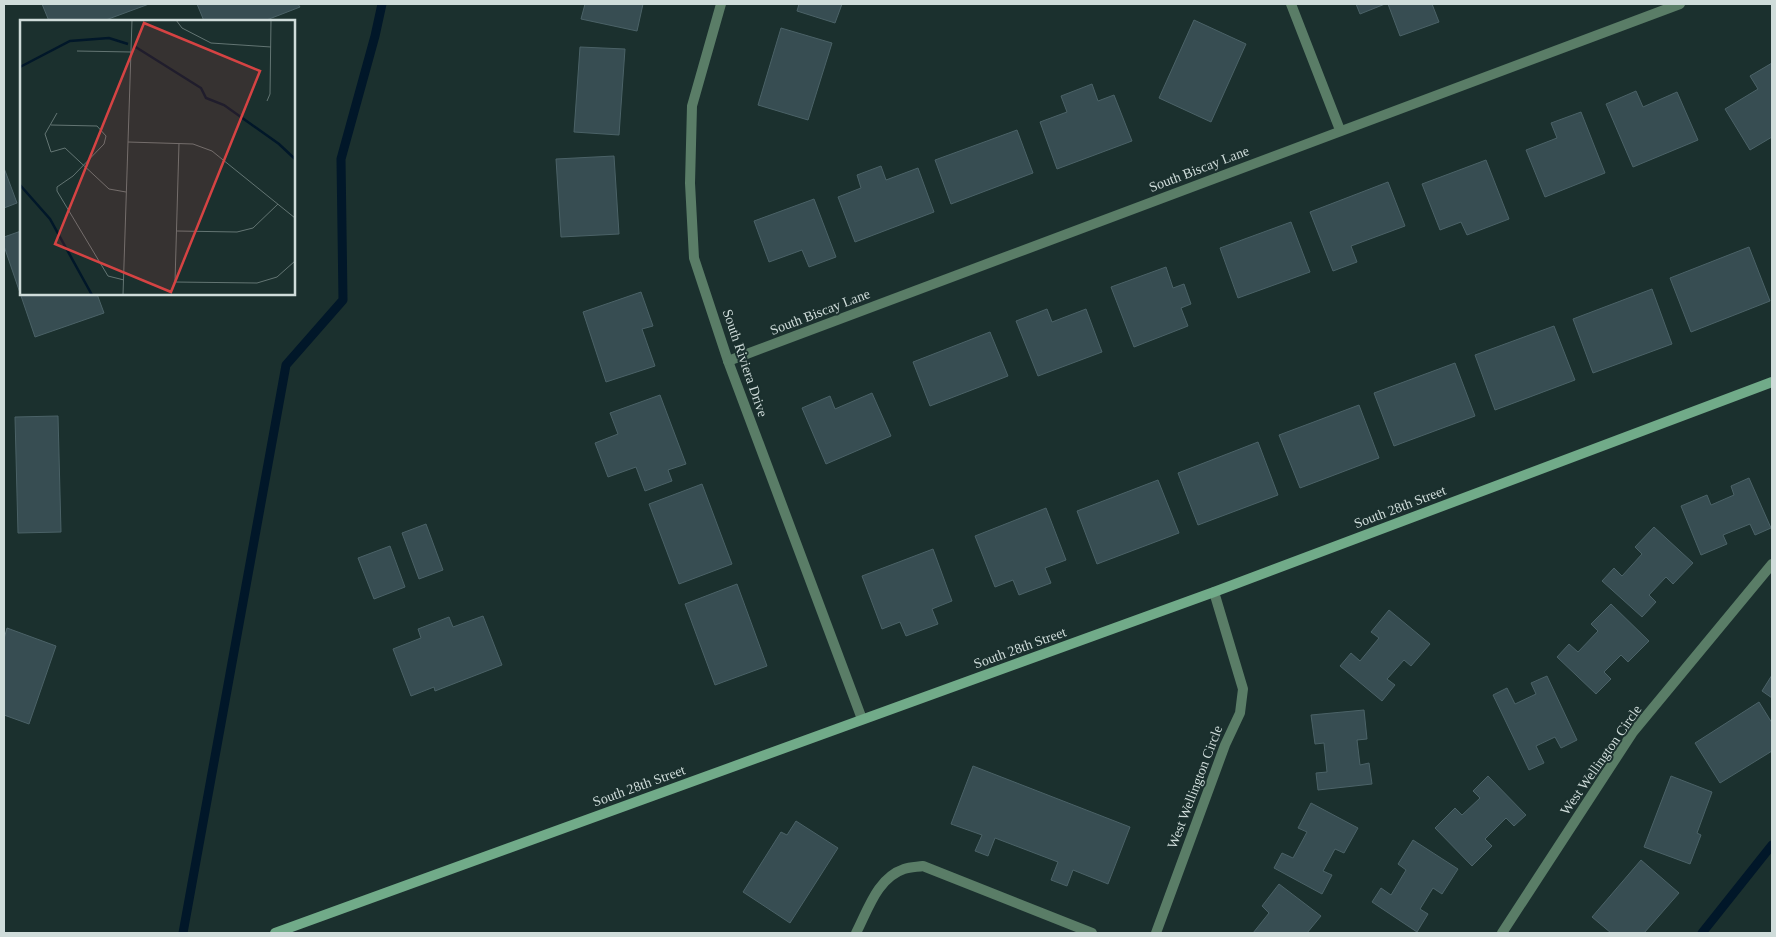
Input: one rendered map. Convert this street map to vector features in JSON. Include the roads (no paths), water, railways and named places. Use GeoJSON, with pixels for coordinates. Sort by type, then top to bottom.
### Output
{"type":"FeatureCollection","features":[{"type":"Feature","properties":{"kind":"street","name":"South Riviera Drive"},"geometry":{"type":"LineString","coordinates":[[722,4],[692,106],[690,183],[694,258],[728,361],[862,719]]}},
{"type":"Feature","properties":{"kind":"street"},"geometry":{"type":"LineString","coordinates":[[1291,4],[1340,130]]}},
{"type":"Feature","properties":{"kind":"street","name":"South Biscay Lane"},"geometry":{"type":"LineString","coordinates":[[728,361],[1680,4]]}},
{"type":"Feature","properties":{"kind":"street","name":"South 28th Street"},"geometry":{"type":"LineString","coordinates":[[275,933],[1214,592],[1772,382]]}},
{"type":"Feature","properties":{"kind":"street","name":"West Wellington Circle"},"geometry":{"type":"LineString","coordinates":[[1502,933],[1633,732],[1772,564]]}},
{"type":"Feature","properties":{"kind":"street","name":"West Wellington Circle"},"geometry":{"type":"LineString","coordinates":[[1156,933],[1225,745],[1240,713],[1243,689],[1240,672],[1214,592]]}},
{"type":"Feature","properties":{"kind":"street"},"geometry":{"type":"LineString","coordinates":[[856,933],[878,888],[885,880],[905,868],[923,866],[1092,933]]}},
{"type":"Feature","properties":{"kind":"waterway"},"geometry":{"type":"LineString","coordinates":[[183,933],[286,365],[343,300],[341,159],[382,4]]}},
{"type":"Feature","properties":{"kind":"waterway"},"geometry":{"type":"LineString","coordinates":[[1702,933],[1772,845]]}}]}
